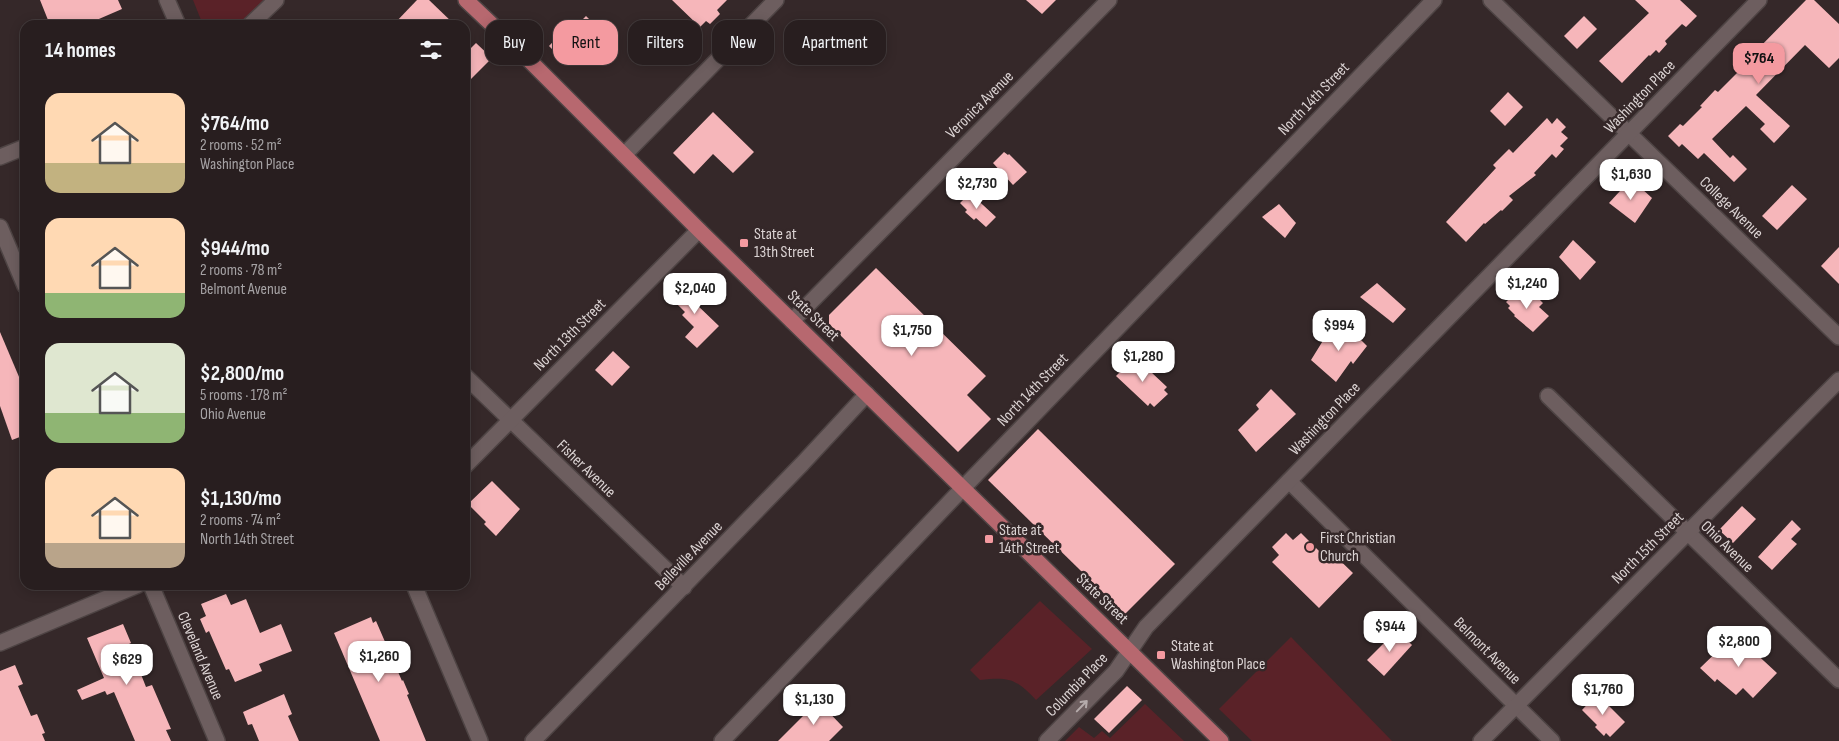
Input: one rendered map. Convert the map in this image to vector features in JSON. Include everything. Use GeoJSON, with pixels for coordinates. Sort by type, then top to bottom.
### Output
{"type":"FeatureCollection","features":[{"type":"Feature","properties":{"kind":"main road","name":"State Street"},"geometry":{"type":"LineString","coordinates":[[466,0],[1221,741]]}},
{"type":"Feature","properties":{"kind":"street"},"geometry":{"type":"LineString","coordinates":[[166,0],[176,20]]}},
{"type":"Feature","properties":{"kind":"street"},"geometry":{"type":"LineString","coordinates":[[255,20],[276,0]]}},
{"type":"Feature","properties":{"kind":"street"},"geometry":{"type":"LineString","coordinates":[[624,154],[776,0]]}},
{"type":"Feature","properties":{"kind":"street","name":"Veronica Avenue"},"geometry":{"type":"LineString","coordinates":[[792,320],[1109,0]]}},
{"type":"Feature","properties":{"kind":"street","name":"North 14th Street"},"geometry":{"type":"LineString","coordinates":[[722,741],[963,488],[1434,0]]}},
{"type":"Feature","properties":{"kind":"street","name":"College Avenue"},"geometry":{"type":"LineString","coordinates":[[1491,0],[1839,337]]}},
{"type":"Feature","properties":{"kind":"street","name":"Washington Place"},"geometry":{"type":"LineString","coordinates":[[1130,652],[1146,627],[1759,0]]}},
{"type":"Feature","properties":{"kind":"street"},"geometry":{"type":"LineString","coordinates":[[0,157],[20,149]]}},
{"type":"Feature","properties":{"kind":"street"},"geometry":{"type":"LineString","coordinates":[[0,227],[20,274]]}},
{"type":"Feature","properties":{"kind":"street","name":"North 13th Street"},"geometry":{"type":"LineString","coordinates":[[470,461],[699,230]]}},
{"type":"Feature","properties":{"kind":"street","name":"North 15th Street"},"geometry":{"type":"LineString","coordinates":[[1481,741],[1839,380]]}},
{"type":"Feature","properties":{"kind":"street","name":"Fisher Avenue"},"geometry":{"type":"LineString","coordinates":[[470,381],[684,587]]}},
{"type":"Feature","properties":{"kind":"street","name":"Belleville Avenue"},"geometry":{"type":"LineString","coordinates":[[533,741],[684,587],[867,394]]}},
{"type":"Feature","properties":{"kind":"street","name":"Ohio Avenue"},"geometry":{"type":"LineString","coordinates":[[1548,396],[1839,680]]}},
{"type":"Feature","properties":{"kind":"street","name":"Belmont Avenue"},"geometry":{"type":"LineString","coordinates":[[1289,481],[1552,741]]}},
{"type":"Feature","properties":{"kind":"street"},"geometry":{"type":"LineString","coordinates":[[0,643],[126,590]]}},
{"type":"Feature","properties":{"kind":"street","name":"Cleveland Avenue"},"geometry":{"type":"LineString","coordinates":[[153,590],[217,741]]}},
{"type":"Feature","properties":{"kind":"street"},"geometry":{"type":"LineString","coordinates":[[416,590],[480,741]]}},
{"type":"Feature","properties":{"kind":"street","name":"Columbia Place"},"geometry":{"type":"LineString","coordinates":[[1047,741],[1116,671],[1130,652]]}},
{"type":"Feature","properties":{"kind":"shaded area"},"geometry":{"type":"Polygon","coordinates":[[[193,0],[267,0],[247,20],[201,20],[193,0]]]}},
{"type":"Feature","properties":{"kind":"shaded area"},"geometry":{"type":"Polygon","coordinates":[[[1040,601],[1092,649],[1036,700],[1017,683],[1005,679],[980,680],[970,670],[1040,601]]]}},
{"type":"Feature","properties":{"kind":"shaded area"},"geometry":{"type":"Polygon","coordinates":[[[1291,637],[1392,741],[1252,741],[1219,709],[1291,637]]]}},
{"type":"Feature","properties":{"kind":"shaded area"},"geometry":{"type":"Polygon","coordinates":[[[1145,704],[1184,741],[1065,741],[1079,727],[1094,738],[1102,731],[1110,738],[1145,704]]]}},
{"type":"Feature","properties":{"kind":"building"},"geometry":{"type":"Polygon","coordinates":[[[40,0],[118,0],[122,9],[97,20],[48,20],[40,0]]]}},
{"type":"Feature","properties":{"kind":"building"},"geometry":{"type":"Polygon","coordinates":[[[417,0],[429,0],[450,20],[398,20],[417,0]]]}},
{"type":"Feature","properties":{"kind":"building"},"geometry":{"type":"Polygon","coordinates":[[[672,0],[727,0],[717,10],[720,14],[710,24],[706,21],[702,25],[702,20],[693,20],[672,0]]]}},
{"type":"Feature","properties":{"kind":"building"},"geometry":{"type":"Polygon","coordinates":[[[1026,0],[1056,0],[1042,14],[1026,0]]]}},
{"type":"Feature","properties":{"kind":"building"},"geometry":{"type":"Polygon","coordinates":[[[1635,0],[1680,0],[1697,16],[1686,27],[1682,24],[1665,41],[1667,44],[1659,53],[1656,50],[1649,55],[1622,83],[1599,61],[1649,13],[1635,0]]]}},
{"type":"Feature","properties":{"kind":"building"},"geometry":{"type":"Polygon","coordinates":[[[1806,0],[1814,0],[1839,24],[1839,58],[1829,68],[1805,45],[1756,95],[1790,126],[1774,143],[1760,129],[1765,124],[1746,106],[1712,139],[1730,158],[1733,155],[1747,169],[1734,182],[1704,153],[1698,159],[1682,144],[1679,147],[1668,136],[1680,124],[1683,126],[1702,107],[1700,106],[1715,90],[1718,92],[1740,70],[1737,67],[1750,53],[1752,55],[1806,0]]]}},
{"type":"Feature","properties":{"kind":"building"},"geometry":{"type":"Polygon","coordinates":[[[586,16],[590,20],[582,20],[586,16]]]}},
{"type":"Feature","properties":{"kind":"building"},"geometry":{"type":"Polygon","coordinates":[[[1584,16],[1597,29],[1577,49],[1564,36],[1584,16]]]}},
{"type":"Feature","properties":{"kind":"building"},"geometry":{"type":"Polygon","coordinates":[[[553,42],[553,50],[549,46],[553,42]]]}},
{"type":"Feature","properties":{"kind":"building"},"geometry":{"type":"Polygon","coordinates":[[[476,43],[485,51],[485,65],[470,80],[470,49],[476,43]]]}},
{"type":"Feature","properties":{"kind":"building"},"geometry":{"type":"Polygon","coordinates":[[[1508,92],[1523,107],[1505,126],[1490,111],[1508,92]]]}},
{"type":"Feature","properties":{"kind":"building"},"geometry":{"type":"Polygon","coordinates":[[[713,112],[754,152],[733,173],[713,154],[694,174],[673,153],[713,112]]]}},
{"type":"Feature","properties":{"kind":"building"},"geometry":{"type":"Polygon","coordinates":[[[1547,118],[1552,124],[1557,118],[1566,127],[1561,132],[1568,138],[1560,146],[1564,149],[1556,158],[1552,154],[1534,173],[1536,175],[1509,196],[1513,200],[1502,211],[1484,223],[1466,242],[1446,222],[1496,168],[1493,165],[1509,149],[1513,153],[1547,118]]]}},
{"type":"Feature","properties":{"kind":"building"},"geometry":{"type":"Polygon","coordinates":[[[1004,152],[1009,154],[1027,172],[1013,185],[993,163],[1004,152]]]}},
{"type":"Feature","properties":{"kind":"building"},"geometry":{"type":"Polygon","coordinates":[[[1631,179],[1652,198],[1635,223],[1609,203],[1631,179]]]}},
{"type":"Feature","properties":{"kind":"building"},"geometry":{"type":"Polygon","coordinates":[[[1792,185],[1807,199],[1777,230],[1762,216],[1792,185]]]}},
{"type":"Feature","properties":{"kind":"building"},"geometry":{"type":"Polygon","coordinates":[[[970,193],[996,217],[986,227],[976,218],[974,220],[965,212],[967,210],[960,203],[970,193]]]}},
{"type":"Feature","properties":{"kind":"building"},"geometry":{"type":"Polygon","coordinates":[[[1279,204],[1296,223],[1285,238],[1262,217],[1279,204]]]}},
{"type":"Feature","properties":{"kind":"building"},"geometry":{"type":"Polygon","coordinates":[[[1573,240],[1596,262],[1580,280],[1559,257],[1573,240]]]}},
{"type":"Feature","properties":{"kind":"building"},"geometry":{"type":"Polygon","coordinates":[[[1839,247],[1839,284],[1821,266],[1839,247]]]}},
{"type":"Feature","properties":{"kind":"building"},"geometry":{"type":"Polygon","coordinates":[[[876,268],[986,376],[967,395],[991,419],[958,452],[829,324],[829,315],[876,268]]]}},
{"type":"Feature","properties":{"kind":"building"},"geometry":{"type":"Polygon","coordinates":[[[689,281],[703,294],[695,303],[719,326],[697,348],[685,337],[694,327],[682,315],[685,312],[672,299],[689,281]]]}},
{"type":"Feature","properties":{"kind":"building"},"geometry":{"type":"Polygon","coordinates":[[[1377,283],[1406,309],[1393,323],[1360,297],[1377,283]]]}},
{"type":"Feature","properties":{"kind":"building"},"geometry":{"type":"Polygon","coordinates":[[[1519,289],[1529,297],[1533,293],[1543,303],[1539,307],[1549,316],[1533,332],[1514,316],[1506,302],[1519,289]]]}},
{"type":"Feature","properties":{"kind":"building"},"geometry":{"type":"Polygon","coordinates":[[[1342,321],[1367,346],[1353,364],[1351,361],[1336,382],[1311,360],[1324,339],[1325,341],[1342,321]]]}},
{"type":"Feature","properties":{"kind":"building"},"geometry":{"type":"Polygon","coordinates":[[[0,332],[20,379],[20,437],[12,440],[0,406],[0,332]]]}},
{"type":"Feature","properties":{"kind":"building"},"geometry":{"type":"Polygon","coordinates":[[[613,351],[630,367],[612,386],[595,370],[613,351]]]}},
{"type":"Feature","properties":{"kind":"building"},"geometry":{"type":"Polygon","coordinates":[[[1135,357],[1167,387],[1164,390],[1168,394],[1154,407],[1150,403],[1148,406],[1116,376],[1135,357]]]}},
{"type":"Feature","properties":{"kind":"building"},"geometry":{"type":"Polygon","coordinates":[[[1271,389],[1296,414],[1256,452],[1238,430],[1259,409],[1256,405],[1271,389]]]}},
{"type":"Feature","properties":{"kind":"building"},"geometry":{"type":"Polygon","coordinates":[[[1038,429],[1175,564],[1125,614],[988,480],[1038,429]]]}},
{"type":"Feature","properties":{"kind":"building"},"geometry":{"type":"Polygon","coordinates":[[[492,481],[520,509],[496,536],[484,524],[486,522],[470,506],[470,502],[492,481]]]}},
{"type":"Feature","properties":{"kind":"building"},"geometry":{"type":"Polygon","coordinates":[[[1742,506],[1756,519],[1733,543],[1719,530],[1742,506]]]}},
{"type":"Feature","properties":{"kind":"building"},"geometry":{"type":"Polygon","coordinates":[[[1792,520],[1801,529],[1791,539],[1797,544],[1772,570],[1758,557],[1792,520]]]}},
{"type":"Feature","properties":{"kind":"building"},"geometry":{"type":"Polygon","coordinates":[[[1286,533],[1293,540],[1301,533],[1322,554],[1327,548],[1353,573],[1319,608],[1272,562],[1279,555],[1272,547],[1286,533]]]}},
{"type":"Feature","properties":{"kind":"building"},"geometry":{"type":"Polygon","coordinates":[[[226,594],[231,605],[246,599],[260,633],[281,624],[292,651],[259,664],[262,671],[235,682],[229,669],[226,670],[209,631],[206,633],[200,619],[206,616],[201,604],[226,594]]]}},
{"type":"Feature","properties":{"kind":"building"},"geometry":{"type":"Polygon","coordinates":[[[371,617],[373,623],[376,621],[403,680],[409,694],[407,695],[426,741],[380,741],[334,633],[371,617]]]}},
{"type":"Feature","properties":{"kind":"building"},"geometry":{"type":"Polygon","coordinates":[[[123,624],[146,687],[152,685],[171,729],[166,730],[171,741],[135,741],[114,692],[107,695],[105,691],[82,700],[77,690],[104,678],[87,638],[123,624]]]}},
{"type":"Feature","properties":{"kind":"building"},"geometry":{"type":"Polygon","coordinates":[[[1397,630],[1412,645],[1384,676],[1367,660],[1397,630]]]}},
{"type":"Feature","properties":{"kind":"building"},"geometry":{"type":"Polygon","coordinates":[[[1748,634],[1757,642],[1751,649],[1777,673],[1753,698],[1743,688],[1736,695],[1717,679],[1715,682],[1700,668],[1729,640],[1735,646],[1748,634]]]}},
{"type":"Feature","properties":{"kind":"building"},"geometry":{"type":"Polygon","coordinates":[[[15,665],[23,684],[18,686],[31,716],[37,714],[45,733],[42,734],[45,741],[0,741],[0,671],[15,665]]]}},
{"type":"Feature","properties":{"kind":"building"},"geometry":{"type":"Polygon","coordinates":[[[1127,686],[1142,700],[1109,733],[1094,719],[1127,686]]]}},
{"type":"Feature","properties":{"kind":"building"},"geometry":{"type":"Polygon","coordinates":[[[284,694],[292,714],[288,716],[299,741],[259,741],[252,724],[248,725],[243,712],[284,694]]]}},
{"type":"Feature","properties":{"kind":"building"},"geometry":{"type":"Polygon","coordinates":[[[1597,694],[1625,722],[1610,737],[1606,733],[1604,736],[1595,727],[1597,725],[1582,710],[1597,694]]]}},
{"type":"Feature","properties":{"kind":"building"},"geometry":{"type":"Polygon","coordinates":[[[818,701],[843,727],[829,741],[778,741],[818,701]]]}},
{"type":"Feature","properties":{"kind":"place","name":"State at 13th Street"},"geometry":{"type":"Point","coordinates":[744,243]}},
{"type":"Feature","properties":{"kind":"place","name":"State at 14th Street"},"geometry":{"type":"Point","coordinates":[989,539]}},
{"type":"Feature","properties":{"kind":"place","name":"First Christian Church"},"geometry":{"type":"Point","coordinates":[1310,547]}},
{"type":"Feature","properties":{"kind":"place","name":"State at Washington Place"},"geometry":{"type":"Point","coordinates":[1161,655]}}]}
